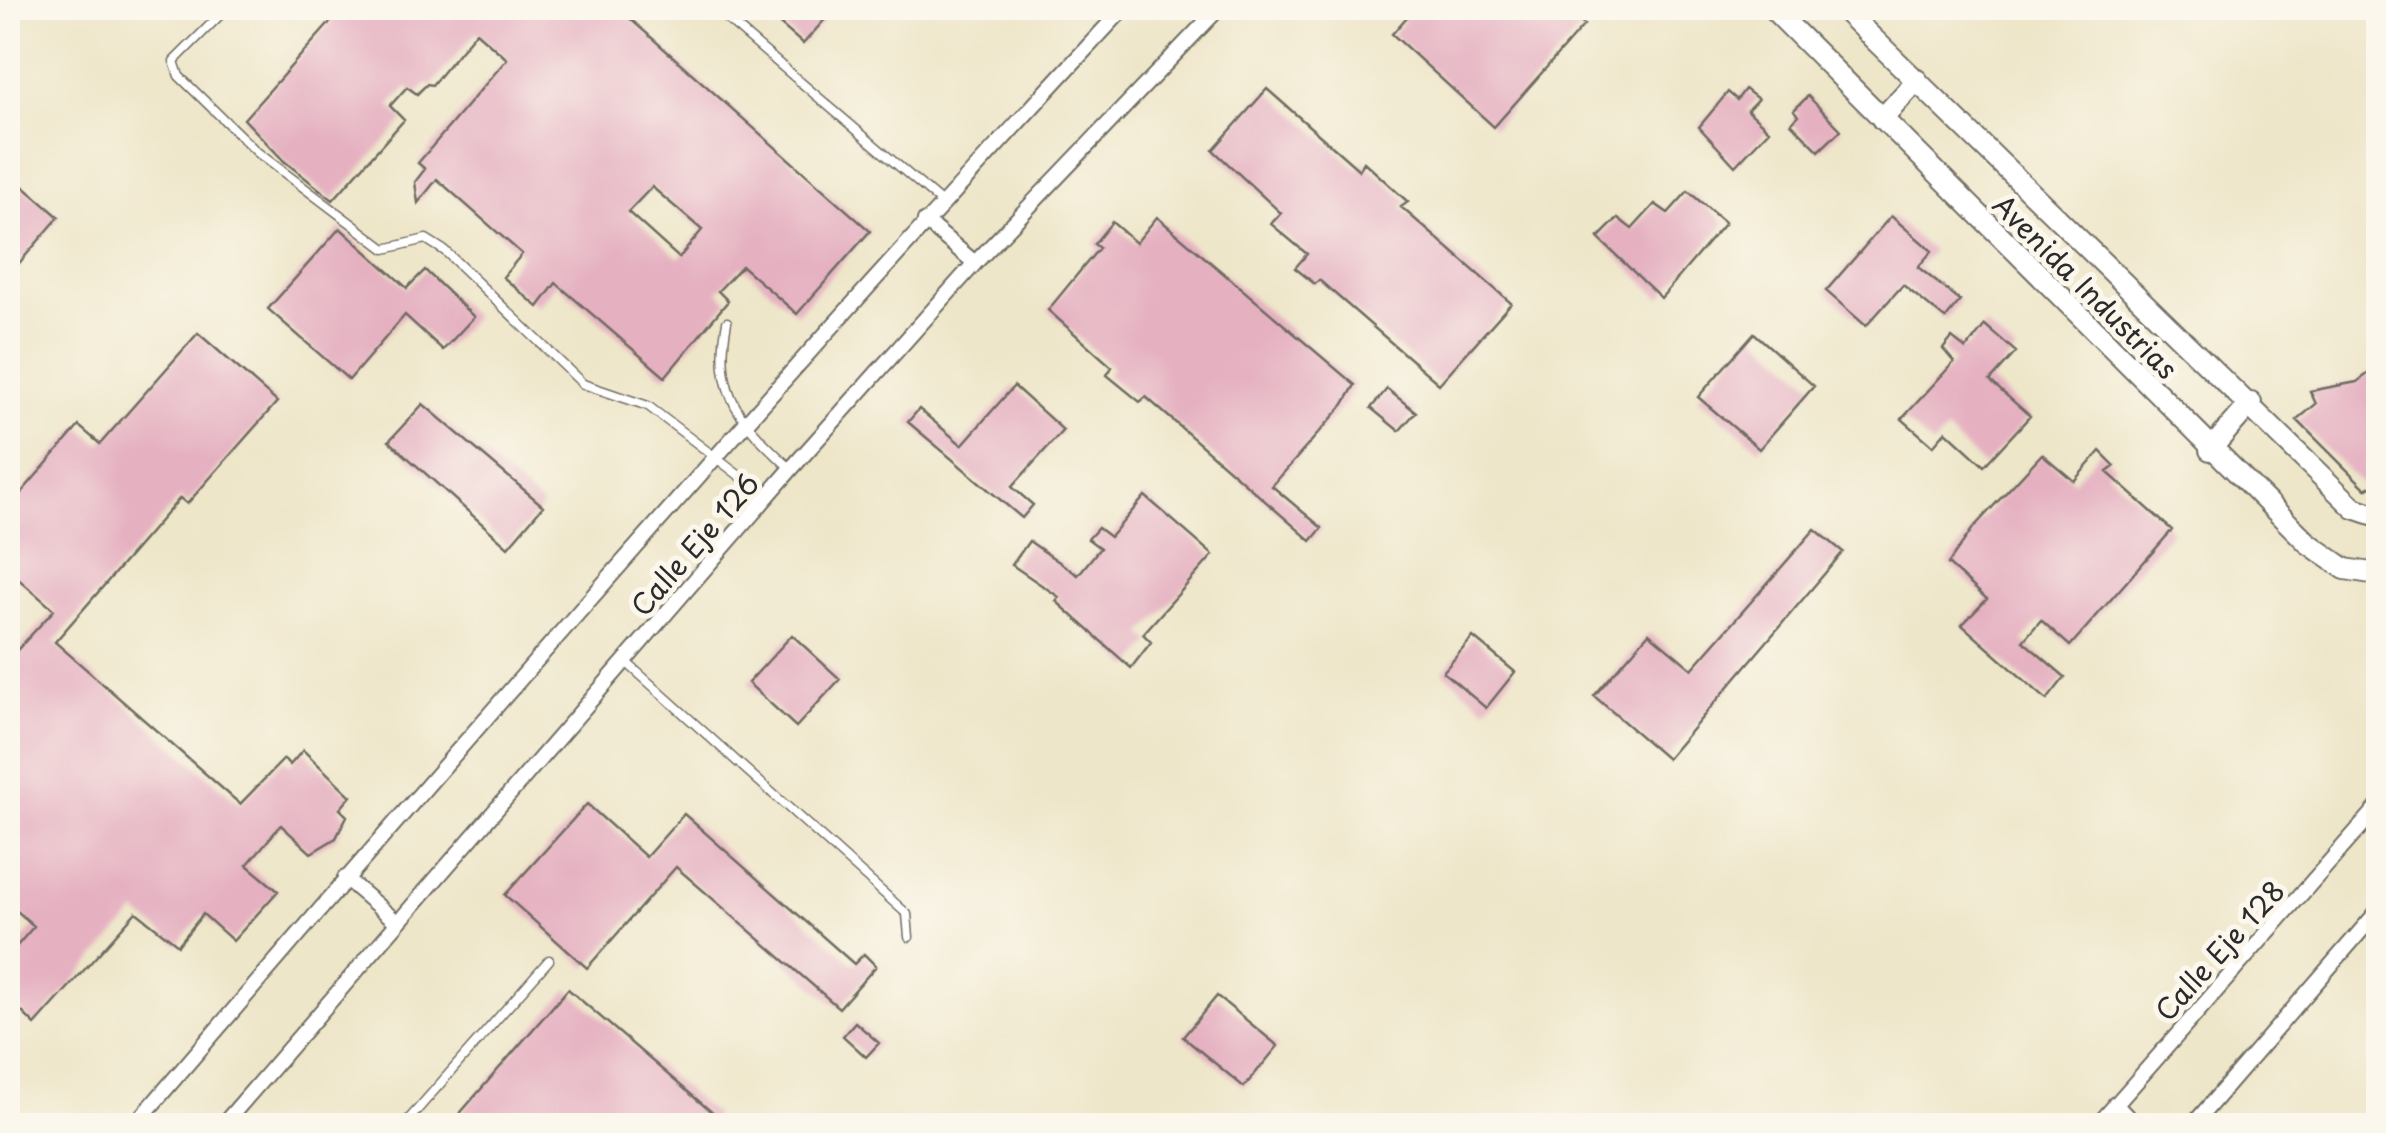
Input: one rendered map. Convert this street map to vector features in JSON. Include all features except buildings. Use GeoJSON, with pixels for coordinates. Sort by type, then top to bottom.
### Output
{"type":"FeatureCollection","features":[{"type":"Feature","properties":{"kind":"main road","name":"Avenida Industrias"},"geometry":{"type":"LineString","coordinates":[[1772,8],[2308,544],[2345,569],[2378,574]]}},
{"type":"Feature","properties":{"kind":"main road","name":"Avenida Industrias"},"geometry":{"type":"LineString","coordinates":[[1842,8],[2251,403],[2354,508],[2378,516]]}},
{"type":"Feature","properties":{"kind":"main road"},"geometry":{"type":"LineString","coordinates":[[1882,120],[1916,80]]}},
{"type":"Feature","properties":{"kind":"main road"},"geometry":{"type":"LineString","coordinates":[[2210,450],[2251,403]]}},
{"type":"Feature","properties":{"kind":"street","name":"Calle Eje 126"},"geometry":{"type":"LineString","coordinates":[[134,1125],[345,878],[925,221],[1124,8]]}},
{"type":"Feature","properties":{"kind":"street","name":"Calle Eje 126"},"geometry":{"type":"LineString","coordinates":[[222,1126],[791,469],[975,263],[1218,8]]}},
{"type":"Feature","properties":{"kind":"street"},"geometry":{"type":"LineString","coordinates":[[925,221],[975,263]]}},
{"type":"Feature","properties":{"kind":"street","name":"Calle Eje 128"},"geometry":{"type":"LineString","coordinates":[[2096,1126],[2378,807]]}},
{"type":"Feature","properties":{"kind":"street"},"geometry":{"type":"LineString","coordinates":[[345,878],[398,923]]}},
{"type":"Feature","properties":{"kind":"street"},"geometry":{"type":"LineString","coordinates":[[2192,1126],[2378,911]]}},
{"type":"Feature","properties":{"kind":"street"},"geometry":{"type":"LineString","coordinates":[[2115,1104],[2136,1126]]}},
{"type":"Feature","properties":{"kind":"lane"},"geometry":{"type":"LineString","coordinates":[[227,8],[174,61],[179,76],[258,152],[385,249],[426,239],[446,251],[583,384],[648,406],[767,496]]}},
{"type":"Feature","properties":{"kind":"lane"},"geometry":{"type":"LineString","coordinates":[[714,8],[942,202]]}},
{"type":"Feature","properties":{"kind":"lane"},"geometry":{"type":"LineString","coordinates":[[727,322],[722,350],[730,404],[746,426],[791,469]]}},
{"type":"Feature","properties":{"kind":"lane"},"geometry":{"type":"LineString","coordinates":[[625,662],[906,914],[909,937]]}},
{"type":"Feature","properties":{"kind":"lane"},"geometry":{"type":"LineString","coordinates":[[403,1126],[549,960]]}}]}
